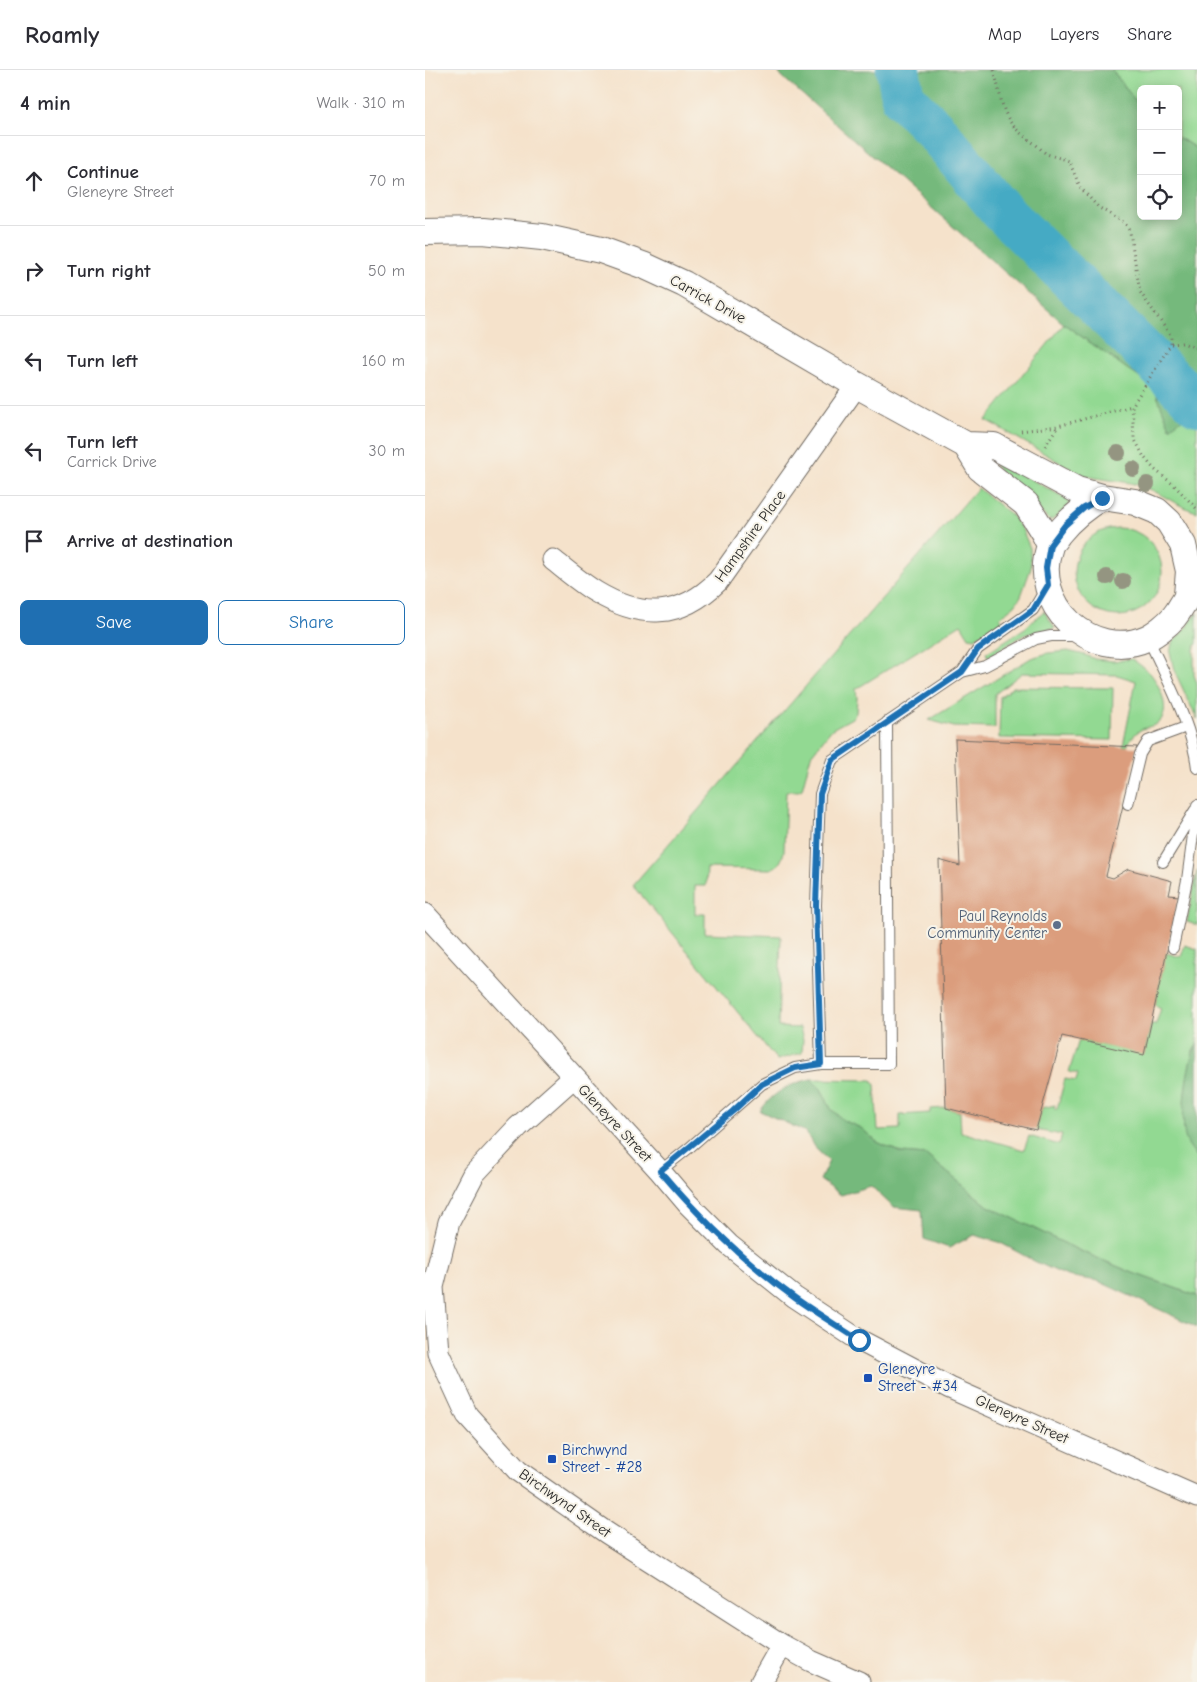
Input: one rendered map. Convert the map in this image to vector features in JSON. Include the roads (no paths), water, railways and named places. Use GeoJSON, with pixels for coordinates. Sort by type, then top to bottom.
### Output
{"type":"FeatureCollection","features":[{"type":"Feature","properties":{"kind":"street","name":"Carrick Drive"},"geometry":{"type":"LineString","coordinates":[[425,232],[483,231],[542,237],[601,250],[645,266],[684,284],[857,385],[966,444],[994,446],[1077,490],[1102,498],[1135,502],[1157,511],[1169,522],[1183,545],[1192,591],[1175,617],[1148,638],[1127,643],[1107,643],[1088,637],[1070,624],[1058,609],[1048,585],[1046,568],[1050,545],[1065,525],[1084,508],[1102,498]]}},
{"type":"Feature","properties":{"kind":"street","name":"Hampshire Place"},"geometry":{"type":"LineString","coordinates":[[553,560],[595,592],[618,604],[663,612],[692,602],[705,594],[718,581],[857,385]]}},
{"type":"Feature","properties":{"kind":"street"},"geometry":{"type":"LineString","coordinates":[[966,444],[980,468],[1026,504],[1050,545]]}},
{"type":"Feature","properties":{"kind":"street","name":"Carrick Drive"},"geometry":{"type":"LineString","coordinates":[[1169,522],[1197,528]]}},
{"type":"Feature","properties":{"kind":"street","name":"Gleneyre Street"},"geometry":{"type":"LineString","coordinates":[[425,914],[688,1204],[729,1245],[794,1297],[859,1340],[951,1388],[1197,1497]]}},
{"type":"Feature","properties":{"kind":"street","name":"Birchwynd Street"},"geometry":{"type":"LineString","coordinates":[[573,1078],[518,1127],[474,1174],[449,1222],[433,1287],[438,1352],[467,1415],[518,1471],[607,1533],[782,1646],[859,1682]]}},
{"type":"Feature","properties":{"kind":"street"},"geometry":{"type":"LineString","coordinates":[[761,1682],[782,1646]]}},
{"type":"Feature","properties":{"kind":"lane"},"geometry":{"type":"LineString","coordinates":[[962,672],[978,649],[1033,610],[1048,585]]}},
{"type":"Feature","properties":{"kind":"lane"},"geometry":{"type":"LineString","coordinates":[[821,1064],[816,905],[820,794],[832,760],[962,672],[985,666],[1036,639],[1058,636],[1088,637]]}},
{"type":"Feature","properties":{"kind":"lane"},"geometry":{"type":"LineString","coordinates":[[1148,638],[1180,709],[1195,752],[1197,768]]}},
{"type":"Feature","properties":{"kind":"lane"},"geometry":{"type":"LineString","coordinates":[[660,1171],[711,1130],[762,1084],[795,1068],[821,1064],[889,1064],[887,722]]}},
{"type":"Feature","properties":{"kind":"lane"},"geometry":{"type":"LineString","coordinates":[[1128,804],[1140,754],[1147,741],[1186,727]]}},
{"type":"Feature","properties":{"kind":"lane"},"geometry":{"type":"LineString","coordinates":[[1163,862],[1197,806]]}},
{"type":"Feature","properties":{"kind":"lane"},"geometry":{"type":"LineString","coordinates":[[1173,948],[1187,880],[1197,806]]}},
{"type":"Feature","properties":{"kind":"waterway"},"geometry":{"type":"LineString","coordinates":[[898,70],[903,98],[934,129],[1001,210],[1197,404]]}},
{"type":"Feature","properties":{"kind":"place","name":"Paul Reynolds Community Center"},"geometry":{"type":"Point","coordinates":[1057,925]}},
{"type":"Feature","properties":{"kind":"place","name":"Gleneyre Street - #34"},"geometry":{"type":"Point","coordinates":[868,1378]}},
{"type":"Feature","properties":{"kind":"place","name":"Birchwynd Street - #28"},"geometry":{"type":"Point","coordinates":[552,1459]}}]}
